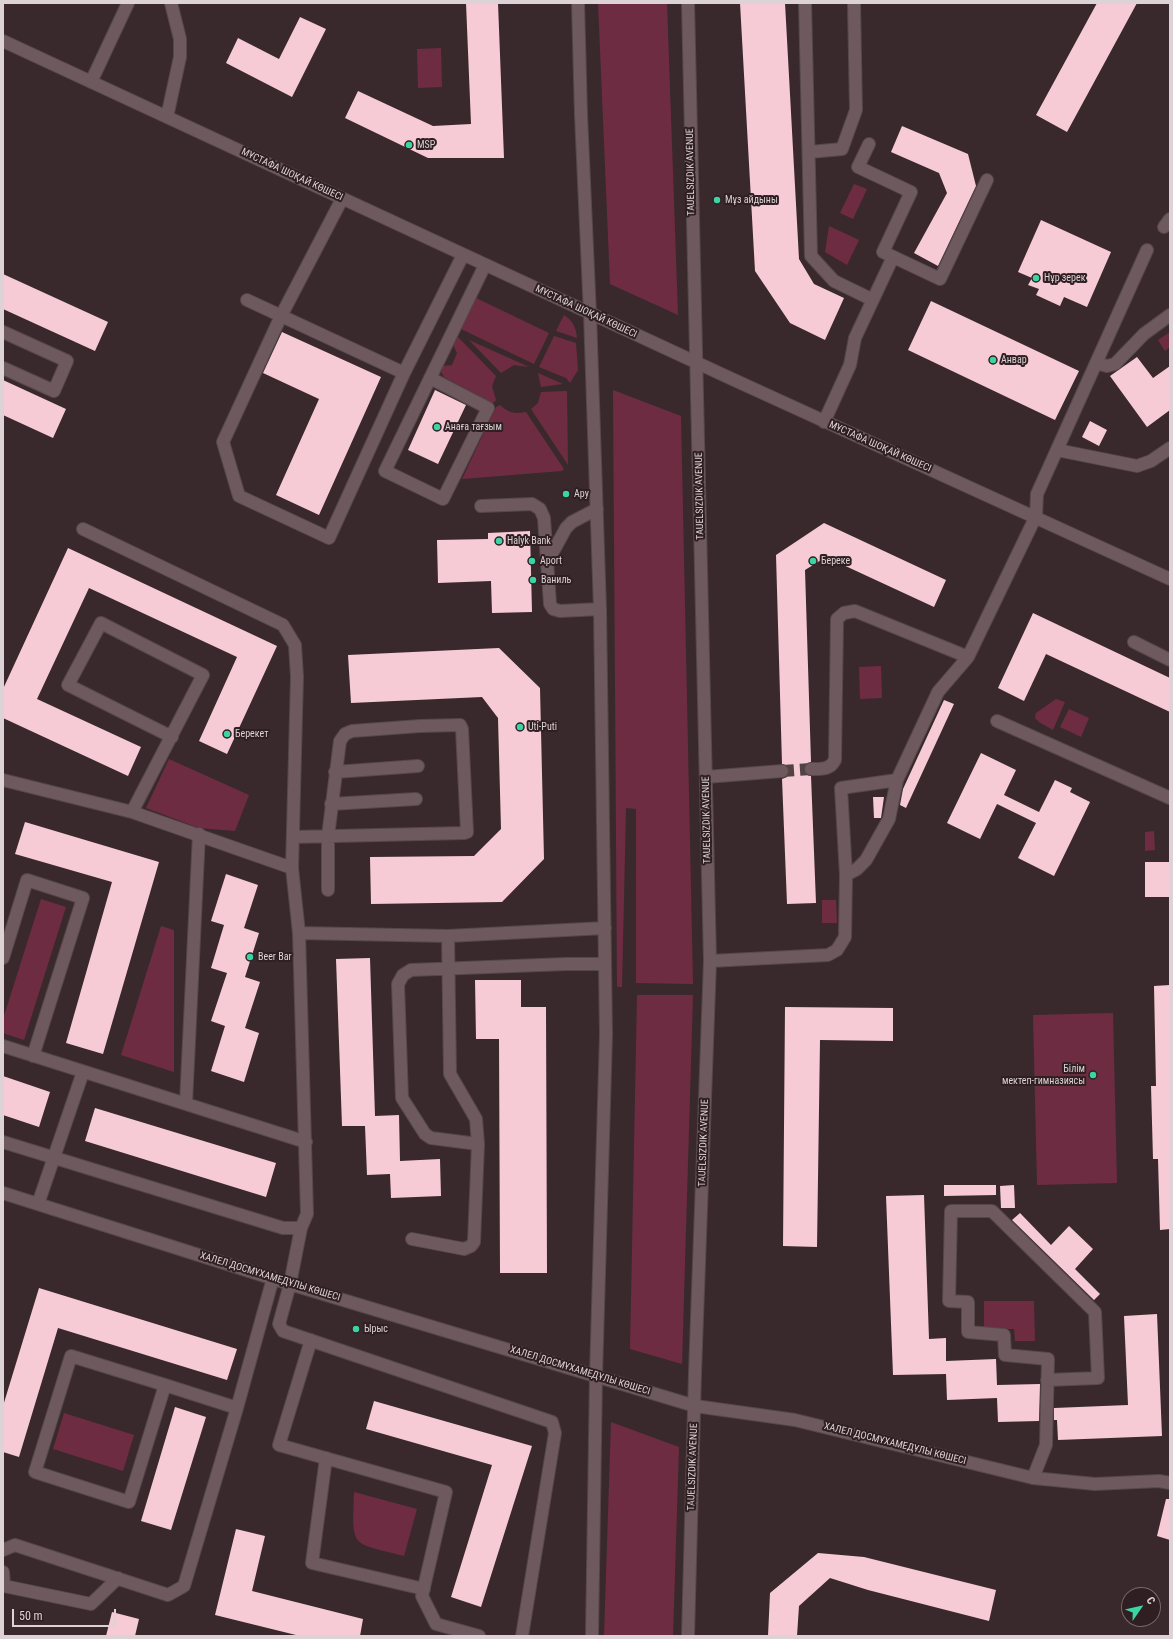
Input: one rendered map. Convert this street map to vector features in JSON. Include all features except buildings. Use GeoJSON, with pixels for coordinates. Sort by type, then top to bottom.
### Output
{"type":"FeatureCollection","features":[{"type":"Feature","properties":{"kind":"street"},"geometry":{"type":"LineString","coordinates":[[91,82],[128,3]]}},
{"type":"Feature","properties":{"kind":"street"},"geometry":{"type":"LineString","coordinates":[[167,117],[180,57],[180,39],[171,3]]}},
{"type":"Feature","properties":{"kind":"street"},"geometry":{"type":"LineString","coordinates":[[578,3],[581,123],[590,314],[600,609],[606,1034],[596,1375],[592,1636]]}},
{"type":"Feature","properties":{"kind":"street","name":"TAUELSIZDIK AVENUE"},"geometry":{"type":"LineString","coordinates":[[688,3],[710,961],[688,1636]]}},
{"type":"Feature","properties":{"kind":"street"},"geometry":{"type":"LineString","coordinates":[[805,3],[810,152],[811,256],[834,282],[873,300]]}},
{"type":"Feature","properties":{"kind":"street"},"geometry":{"type":"LineString","coordinates":[[810,152],[842,149],[856,110],[854,3]]}},
{"type":"Feature","properties":{"kind":"street","name":"МҰСТАФА ШОҚАЙ КӨШЕСІ"},"geometry":{"type":"LineString","coordinates":[[3,41],[697,364],[1036,516],[1170,579]]}},
{"type":"Feature","properties":{"kind":"street"},"geometry":{"type":"LineString","coordinates":[[869,144],[858,168],[911,192],[883,252],[940,279],[987,180]]}},
{"type":"Feature","properties":{"kind":"street"},"geometry":{"type":"LineString","coordinates":[[342,199],[281,316],[223,442],[239,496],[328,538],[404,373],[463,255]]}},
{"type":"Feature","properties":{"kind":"street"},"geometry":{"type":"LineString","coordinates":[[846,875],[857,869],[866,860],[889,820],[897,780],[938,692],[968,658],[1036,516],[1037,494],[1147,250]]}},
{"type":"Feature","properties":{"kind":"street"},"geometry":{"type":"LineString","coordinates":[[824,422],[850,366],[855,338],[893,257]]}},
{"type":"Feature","properties":{"kind":"street"},"geometry":{"type":"LineString","coordinates":[[430,378],[488,408],[444,499],[385,471],[430,378],[485,265]]}},
{"type":"Feature","properties":{"kind":"street"},"geometry":{"type":"LineString","coordinates":[[247,300],[404,373]]}},
{"type":"Feature","properties":{"kind":"street"},"geometry":{"type":"LineString","coordinates":[[1096,363],[1107,366],[1115,364],[1144,334],[1170,315]]}},
{"type":"Feature","properties":{"kind":"street"},"geometry":{"type":"LineString","coordinates":[[3,332],[66,361],[54,391],[3,368]]}},
{"type":"Feature","properties":{"kind":"street"},"geometry":{"type":"LineString","coordinates":[[1057,450],[1137,466],[1151,461],[1170,448]]}},
{"type":"Feature","properties":{"kind":"street"},"geometry":{"type":"LineString","coordinates":[[481,506],[532,504],[540,509],[544,518],[550,604],[553,609],[560,611],[600,609]]}},
{"type":"Feature","properties":{"kind":"street"},"geometry":{"type":"LineString","coordinates":[[548,561],[566,528],[572,522],[597,508]]}},
{"type":"Feature","properties":{"kind":"street"},"geometry":{"type":"LineString","coordinates":[[83,529],[283,625],[295,645],[297,677],[292,868],[299,933],[307,1214],[301,1228],[290,1284],[279,1324],[281,1327]]}},
{"type":"Feature","properties":{"kind":"street"},"geometry":{"type":"LineString","coordinates":[[811,769],[827,769],[835,760],[837,619],[844,612],[856,611],[968,658]]}},
{"type":"Feature","properties":{"kind":"street"},"geometry":{"type":"LineString","coordinates":[[132,812],[172,737],[203,675],[100,623],[68,685],[172,737]]}},
{"type":"Feature","properties":{"kind":"street"},"geometry":{"type":"LineString","coordinates":[[1134,642],[1170,660]]}},
{"type":"Feature","properties":{"kind":"street"},"geometry":{"type":"LineString","coordinates":[[997,721],[1170,798]]}},
{"type":"Feature","properties":{"kind":"street"},"geometry":{"type":"LineString","coordinates":[[293,837],[328,836],[464,833],[468,829],[462,729],[460,726],[420,726],[352,731],[345,734],[340,740],[328,836],[328,890]]}},
{"type":"Feature","properties":{"kind":"street"},"geometry":{"type":"LineString","coordinates":[[335,772],[418,766]]}},
{"type":"Feature","properties":{"kind":"street"},"geometry":{"type":"LineString","coordinates":[[706,777],[782,771]]}},
{"type":"Feature","properties":{"kind":"street"},"geometry":{"type":"LineString","coordinates":[[3,780],[132,812],[199,834],[292,868]]}},
{"type":"Feature","properties":{"kind":"street"},"geometry":{"type":"LineString","coordinates":[[710,961],[828,955],[837,950],[845,937],[846,875],[841,788],[897,780]]}},
{"type":"Feature","properties":{"kind":"street"},"geometry":{"type":"LineString","coordinates":[[331,804],[416,799]]}},
{"type":"Feature","properties":{"kind":"street"},"geometry":{"type":"LineString","coordinates":[[186,1103],[199,834]]}},
{"type":"Feature","properties":{"kind":"street"},"geometry":{"type":"LineString","coordinates":[[3,958],[27,880],[83,898],[33,1056]]}},
{"type":"Feature","properties":{"kind":"street"},"geometry":{"type":"LineString","coordinates":[[299,933],[448,936],[605,928]]}},
{"type":"Feature","properties":{"kind":"street"},"geometry":{"type":"LineString","coordinates":[[412,1239],[464,1249],[471,1246],[474,1242],[478,1144],[476,1119],[450,1074],[448,936]]}},
{"type":"Feature","properties":{"kind":"street"},"geometry":{"type":"LineString","coordinates":[[478,1144],[431,1138],[425,1134],[402,1098],[398,984],[403,975],[411,970],[605,964]]}},
{"type":"Feature","properties":{"kind":"street"},"geometry":{"type":"LineString","coordinates":[[3,1046],[306,1142]]}},
{"type":"Feature","properties":{"kind":"street"},"geometry":{"type":"LineString","coordinates":[[38,1204],[83,1072]]}},
{"type":"Feature","properties":{"kind":"street"},"geometry":{"type":"LineString","coordinates":[[3,1142],[283,1228],[301,1228]]}},
{"type":"Feature","properties":{"kind":"street","name":"ХАЛЕЛ ДОСМҰХАМЕДҰЛЫ КӨШЕСІ"},"geometry":{"type":"LineString","coordinates":[[3,1193],[290,1284],[695,1406],[795,1420],[1033,1478],[1095,1484],[1159,1481],[1170,1483]]}},
{"type":"Feature","properties":{"kind":"street"},"geometry":{"type":"LineString","coordinates":[[1033,1478],[1046,1446],[1047,1380],[1048,1359],[1005,1355],[1004,1335],[968,1332],[968,1302],[949,1300],[951,1210],[992,1211],[1095,1312],[1098,1378],[1047,1380]]}},
{"type":"Feature","properties":{"kind":"street"},"geometry":{"type":"LineString","coordinates":[[3,1550],[15,1545],[118,1578],[168,1596],[184,1586],[237,1408],[273,1278]]}},
{"type":"Feature","properties":{"kind":"street"},"geometry":{"type":"LineString","coordinates":[[261,1322],[281,1327],[283,1330],[311,1340],[552,1422],[556,1433],[522,1636]]}},
{"type":"Feature","properties":{"kind":"street"},"geometry":{"type":"LineString","coordinates":[[311,1340],[279,1445],[446,1492],[422,1596],[436,1624],[479,1636]]}},
{"type":"Feature","properties":{"kind":"street"},"geometry":{"type":"LineString","coordinates":[[165,1385],[129,1502],[35,1472],[71,1356],[165,1385],[237,1408]]}},
{"type":"Feature","properties":{"kind":"street"},"geometry":{"type":"LineString","coordinates":[[326,1458],[312,1563],[424,1590]]}},
{"type":"Feature","properties":{"kind":"street"},"geometry":{"type":"LineString","coordinates":[[3,1572],[4,1586],[91,1604],[118,1578]]}},
{"type":"Feature","properties":{"kind":"shaded area"},"geometry":{"type":"Polygon","coordinates":[[[598,3],[667,3],[678,315],[610,284],[598,3]]]}},
{"type":"Feature","properties":{"kind":"shaded area"},"geometry":{"type":"Polygon","coordinates":[[[441,48],[442,87],[418,88],[417,49],[441,48]]]}},
{"type":"Feature","properties":{"kind":"shaded area"},"geometry":{"type":"Polygon","coordinates":[[[854,184],[867,189],[853,219],[840,213],[854,184]]]}},
{"type":"Feature","properties":{"kind":"shaded area"},"geometry":{"type":"Polygon","coordinates":[[[829,226],[859,240],[847,265],[825,252],[829,226]]]}},
{"type":"Feature","properties":{"kind":"shaded area"},"geometry":{"type":"Polygon","coordinates":[[[476,298],[549,333],[534,364],[461,329],[476,298]]]}},
{"type":"Feature","properties":{"kind":"shaded area"},"geometry":{"type":"Polygon","coordinates":[[[564,315],[574,325],[577,338],[556,331],[564,315]]]}},
{"type":"Feature","properties":{"kind":"shaded area"},"geometry":{"type":"Polygon","coordinates":[[[1170,332],[1170,347],[1165,351],[1158,340],[1170,332]]]}},
{"type":"Feature","properties":{"kind":"shaded area"},"geometry":{"type":"Polygon","coordinates":[[[554,336],[576,343],[578,370],[570,383],[566,378],[539,367],[554,336]]]}},
{"type":"Feature","properties":{"kind":"shaded area"},"geometry":{"type":"Polygon","coordinates":[[[458,337],[496,376],[492,386],[496,400],[493,403],[444,377],[441,372],[443,366],[452,365],[457,353],[453,345],[458,337]]]}},
{"type":"Feature","properties":{"kind":"shaded area"},"geometry":{"type":"Polygon","coordinates":[[[469,340],[529,367],[514,365],[501,373],[469,340]]]}},
{"type":"Feature","properties":{"kind":"shaded area"},"geometry":{"type":"Polygon","coordinates":[[[538,373],[563,384],[541,387],[538,373]]]}},
{"type":"Feature","properties":{"kind":"shaded area"},"geometry":{"type":"Polygon","coordinates":[[[613,390],[681,416],[693,984],[636,983],[636,809],[626,808],[622,987],[617,987],[613,390]]]}},
{"type":"Feature","properties":{"kind":"shaded area"},"geometry":{"type":"Polygon","coordinates":[[[567,391],[568,465],[531,409],[538,403],[541,392],[567,391]]]}},
{"type":"Feature","properties":{"kind":"shaded area"},"geometry":{"type":"Polygon","coordinates":[[[500,405],[506,410],[512,412],[526,412],[564,469],[562,471],[462,479],[496,407],[500,405]]]}},
{"type":"Feature","properties":{"kind":"shaded area"},"geometry":{"type":"Polygon","coordinates":[[[881,666],[882,698],[860,699],[859,667],[881,666]]]}},
{"type":"Feature","properties":{"kind":"shaded area"},"geometry":{"type":"Polygon","coordinates":[[[1056,699],[1065,702],[1053,730],[1035,718],[1036,713],[1056,699]]]}},
{"type":"Feature","properties":{"kind":"shaded area"},"geometry":{"type":"Polygon","coordinates":[[[1069,709],[1089,718],[1081,737],[1060,727],[1069,709]]]}},
{"type":"Feature","properties":{"kind":"shaded area"},"geometry":{"type":"Polygon","coordinates":[[[169,759],[249,795],[235,831],[199,828],[146,808],[169,759]]]}},
{"type":"Feature","properties":{"kind":"shaded area"},"geometry":{"type":"Polygon","coordinates":[[[1154,831],[1155,850],[1145,851],[1145,832],[1154,831]]]}},
{"type":"Feature","properties":{"kind":"shaded area"},"geometry":{"type":"Polygon","coordinates":[[[41,899],[66,907],[24,1040],[3,1033],[3,1019],[41,899]]]}},
{"type":"Feature","properties":{"kind":"shaded area"},"geometry":{"type":"Polygon","coordinates":[[[822,900],[836,900],[837,923],[822,923],[822,900]]]}},
{"type":"Feature","properties":{"kind":"shaded area"},"geometry":{"type":"Polygon","coordinates":[[[161,926],[174,930],[174,1072],[121,1055],[161,926]]]}},
{"type":"Feature","properties":{"kind":"shaded area"},"geometry":{"type":"Polygon","coordinates":[[[637,995],[693,995],[682,1364],[630,1349],[637,995]]]}},
{"type":"Feature","properties":{"kind":"shaded area"},"geometry":{"type":"Polygon","coordinates":[[[1113,1013],[1117,1183],[1037,1185],[1033,1015],[1113,1013]]]}},
{"type":"Feature","properties":{"kind":"shaded area"},"geometry":{"type":"Polygon","coordinates":[[[984,1301],[1034,1301],[1035,1341],[1015,1341],[1014,1329],[984,1329],[984,1301]]]}},
{"type":"Feature","properties":{"kind":"shaded area"},"geometry":{"type":"Polygon","coordinates":[[[64,1413],[134,1435],[123,1471],[53,1449],[64,1413]]]}},
{"type":"Feature","properties":{"kind":"shaded area"},"geometry":{"type":"Polygon","coordinates":[[[611,1422],[679,1447],[673,1636],[604,1636],[611,1422]]]}},
{"type":"Feature","properties":{"kind":"shaded area"},"geometry":{"type":"Polygon","coordinates":[[[354,1492],[417,1509],[404,1556],[364,1545],[358,1540],[353,1524],[354,1492]]]}},
{"type":"Feature","properties":{"kind":"tunnel"},"geometry":{"type":"LineString","coordinates":[[782,771],[811,769]]}},
{"type":"Feature","properties":{"kind":"place","name":"MSP"},"geometry":{"type":"Point","coordinates":[409,145]}},
{"type":"Feature","properties":{"kind":"place","name":"Мұз айдыны"},"geometry":{"type":"Point","coordinates":[717,200]}},
{"type":"Feature","properties":{"kind":"place","name":"Нұр зерек"},"geometry":{"type":"Point","coordinates":[1036,278]}},
{"type":"Feature","properties":{"kind":"place","name":"Анвар"},"geometry":{"type":"Point","coordinates":[993,360]}},
{"type":"Feature","properties":{"kind":"place","name":"Анаға тағзым"},"geometry":{"type":"Point","coordinates":[437,427]}},
{"type":"Feature","properties":{"kind":"place","name":"Ару"},"geometry":{"type":"Point","coordinates":[566,494]}},
{"type":"Feature","properties":{"kind":"place","name":"Halyk Bank"},"geometry":{"type":"Point","coordinates":[499,541]}},
{"type":"Feature","properties":{"kind":"place","name":"Aport"},"geometry":{"type":"Point","coordinates":[532,561]}},
{"type":"Feature","properties":{"kind":"place","name":"Береке"},"geometry":{"type":"Point","coordinates":[813,561]}},
{"type":"Feature","properties":{"kind":"place","name":"Ваниль"},"geometry":{"type":"Point","coordinates":[533,580]}},
{"type":"Feature","properties":{"kind":"place","name":"Uti-Puti"},"geometry":{"type":"Point","coordinates":[520,727]}},
{"type":"Feature","properties":{"kind":"place","name":"Берекет"},"geometry":{"type":"Point","coordinates":[227,734]}},
{"type":"Feature","properties":{"kind":"place","name":"Beer Bar"},"geometry":{"type":"Point","coordinates":[250,957]}},
{"type":"Feature","properties":{"kind":"place","name":"Білім мектеп-гимназиясы"},"geometry":{"type":"Point","coordinates":[1093,1075]}},
{"type":"Feature","properties":{"kind":"place","name":"Ырыс"},"geometry":{"type":"Point","coordinates":[356,1329]}}]}
